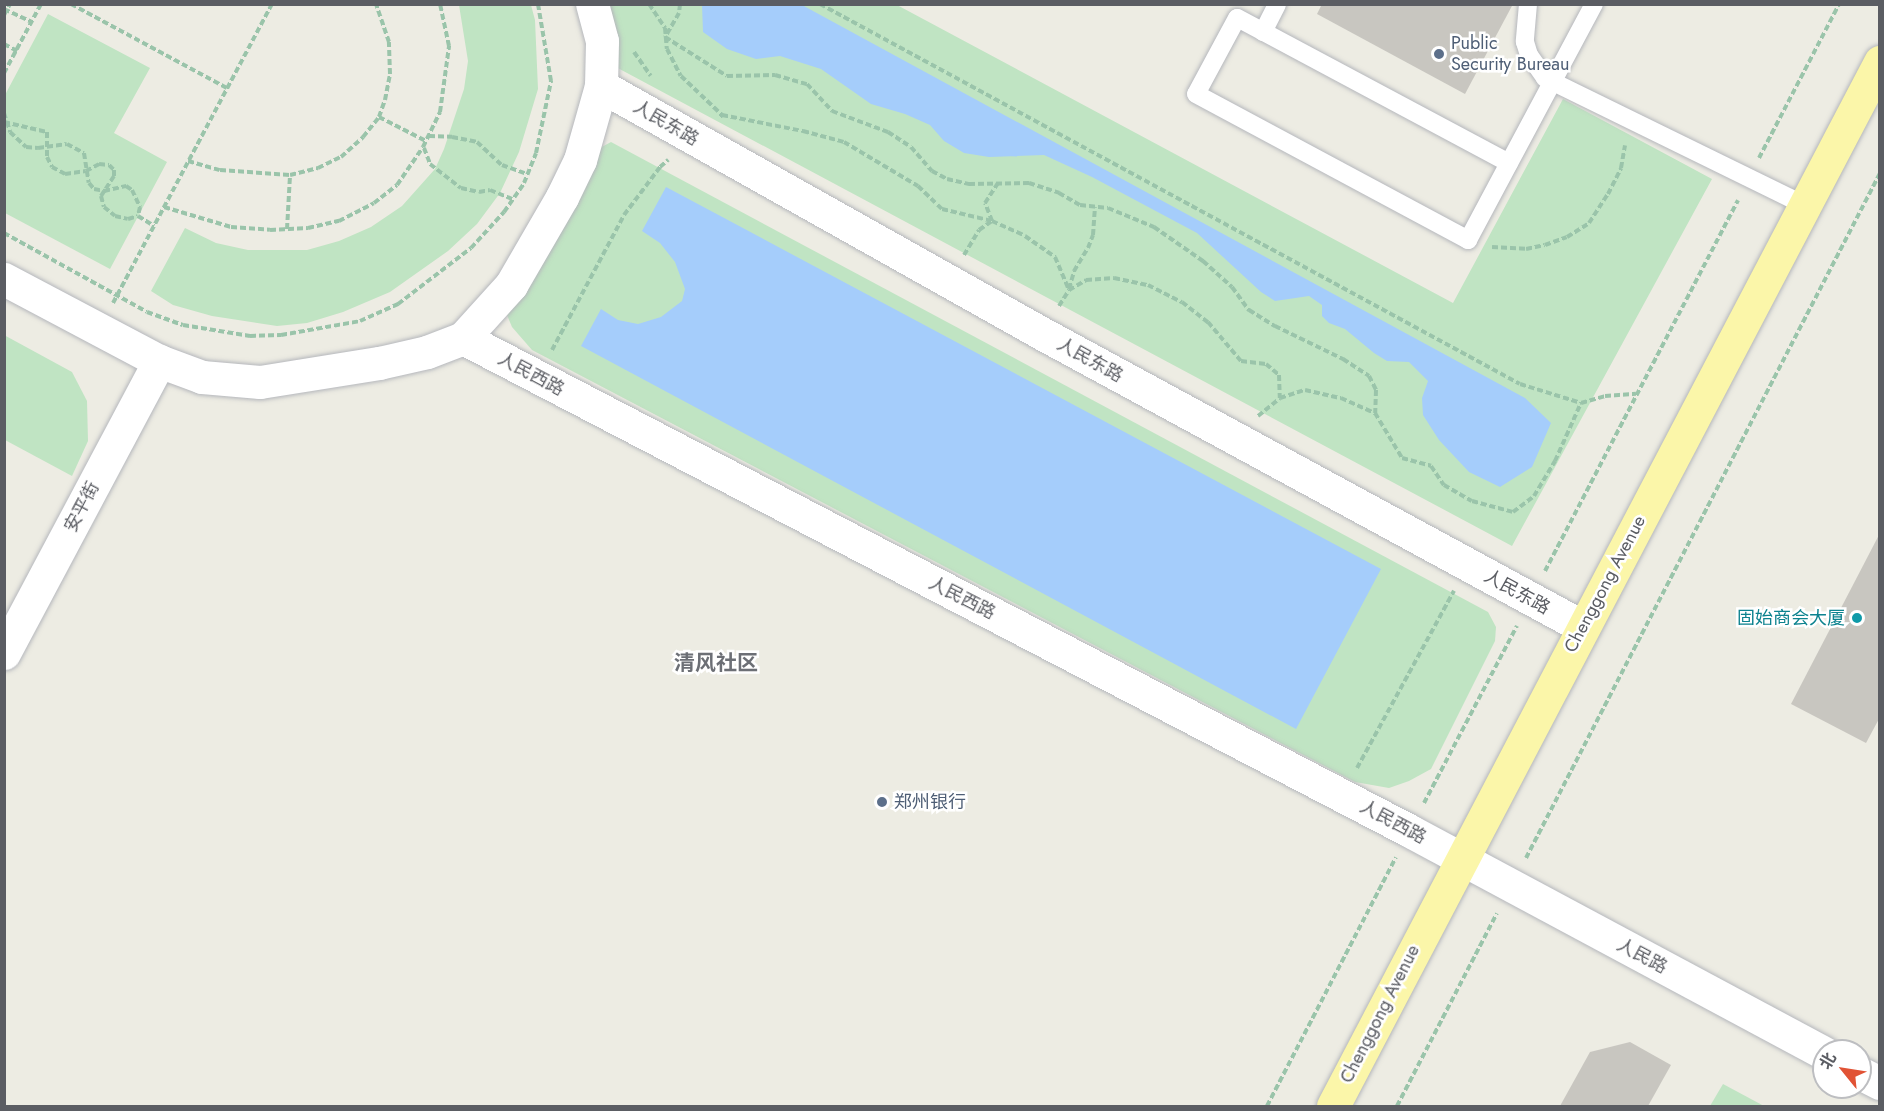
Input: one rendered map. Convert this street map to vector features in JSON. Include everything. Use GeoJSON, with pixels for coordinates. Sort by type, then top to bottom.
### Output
{"type":"FeatureCollection","features":[{"type":"Feature","properties":{"kind":"main road","name":"Chenggong Avenue"},"geometry":{"type":"LineString","coordinates":[[1333,1107],[1460,859],[1880,62]]}},
{"type":"Feature","properties":{"kind":"street"},"geometry":{"type":"LineString","coordinates":[[4,279],[98,331],[159,361],[202,377],[260,382],[379,363],[428,352],[463,338],[511,285],[580,160],[601,86],[599,58],[602,41],[592,4]]}},
{"type":"Feature","properties":{"kind":"street","name":"人民东路"},"geometry":{"type":"LineString","coordinates":[[601,86],[1043,334],[1583,627]]}},
{"type":"Feature","properties":{"kind":"street","name":"人民西路"},"geometry":{"type":"LineString","coordinates":[[463,338],[1342,795],[1460,859]]}},
{"type":"Feature","properties":{"kind":"street","name":"安平街"},"geometry":{"type":"LineString","coordinates":[[4,653],[159,361]]}},
{"type":"Feature","properties":{"kind":"street","name":"人民路"},"geometry":{"type":"LineString","coordinates":[[1460,859],[1812,1047]]}},
{"type":"Feature","properties":{"kind":"lane"},"geometry":{"type":"LineString","coordinates":[[1263,32],[1278,4]]}},
{"type":"Feature","properties":{"kind":"lane"},"geometry":{"type":"LineString","coordinates":[[1528,4],[1525,42],[1530,55],[1545,78],[1804,205]]}},
{"type":"Feature","properties":{"kind":"lane"},"geometry":{"type":"LineString","coordinates":[[1509,163],[1237,18],[1196,94],[1468,240],[1594,4]]}},
{"type":"Feature","properties":{"kind":"path"},"geometry":{"type":"LineString","coordinates":[[4,15],[10,4]]}},
{"type":"Feature","properties":{"kind":"path"},"geometry":{"type":"LineString","coordinates":[[5,72],[41,4]]}},
{"type":"Feature","properties":{"kind":"path"},"geometry":{"type":"LineString","coordinates":[[71,4],[227,88]]}},
{"type":"Feature","properties":{"kind":"path"},"geometry":{"type":"LineString","coordinates":[[98,331],[271,6],[263,4]]}},
{"type":"Feature","properties":{"kind":"path"},"geometry":{"type":"LineString","coordinates":[[164,207],[231,227],[286,229],[339,221],[374,203],[397,185],[428,139],[440,112],[449,46],[440,4]]}},
{"type":"Feature","properties":{"kind":"path"},"geometry":{"type":"LineString","coordinates":[[4,233],[147,312],[183,325],[250,336],[281,335],[360,321],[398,304],[471,248],[512,199],[527,174],[536,153],[550,81],[538,4]]}},
{"type":"Feature","properties":{"kind":"path"},"geometry":{"type":"LineString","coordinates":[[650,4],[664,28],[667,49],[681,76],[722,115]]}},
{"type":"Feature","properties":{"kind":"path"},"geometry":{"type":"LineString","coordinates":[[665,37],[679,13],[680,4]]}},
{"type":"Feature","properties":{"kind":"path"},"geometry":{"type":"LineString","coordinates":[[820,4],[1520,384],[1581,403],[1605,396],[1637,394]]}},
{"type":"Feature","properties":{"kind":"path"},"geometry":{"type":"LineString","coordinates":[[1267,1107],[1839,4]]}},
{"type":"Feature","properties":{"kind":"path"},"geometry":{"type":"LineString","coordinates":[[189,161],[220,170],[290,175],[318,168],[341,157],[363,137],[379,117],[390,75],[389,42],[376,5]]}},
{"type":"Feature","properties":{"kind":"path"},"geometry":{"type":"LineString","coordinates":[[6,9],[32,22]]}},
{"type":"Feature","properties":{"kind":"path"},"geometry":{"type":"LineString","coordinates":[[665,37],[727,76],[775,75],[807,84],[832,111],[888,132],[911,147],[932,171],[947,179],[969,184],[1029,183],[1059,193],[1080,205],[1108,208],[1154,227],[1203,261],[1232,287],[1249,310],[1285,332],[1343,359],[1369,376],[1376,390],[1376,413],[1402,458],[1431,466],[1444,485],[1472,501],[1513,512],[1534,496],[1555,461],[1581,403]]}},
{"type":"Feature","properties":{"kind":"path"},"geometry":{"type":"LineString","coordinates":[[632,41],[634,51],[650,75],[660,81]]}},
{"type":"Feature","properties":{"kind":"path"},"geometry":{"type":"LineString","coordinates":[[4,44],[17,51]]}},
{"type":"Feature","properties":{"kind":"path"},"geometry":{"type":"LineString","coordinates":[[702,103],[722,115],[844,142],[918,186],[942,209],[992,221],[1025,236],[1055,257],[1069,290]]}},
{"type":"Feature","properties":{"kind":"path"},"geometry":{"type":"LineString","coordinates":[[4,113],[10,132],[26,147],[46,148],[67,144],[84,153],[89,183],[94,189],[104,191],[126,186],[132,190],[140,207],[138,216]]}},
{"type":"Feature","properties":{"kind":"path"},"geometry":{"type":"LineString","coordinates":[[537,377],[624,215],[660,166],[722,115]]}},
{"type":"Feature","properties":{"kind":"path"},"geometry":{"type":"LineString","coordinates":[[379,117],[428,139],[452,137],[477,142],[502,165],[527,174]]}},
{"type":"Feature","properties":{"kind":"path"},"geometry":{"type":"LineString","coordinates":[[1468,240],[1504,249],[1526,249],[1567,237],[1589,223],[1608,194],[1621,168],[1625,149],[1626,117]]}},
{"type":"Feature","properties":{"kind":"path"},"geometry":{"type":"LineString","coordinates":[[6,122],[46,132],[46,148],[52,167],[57,171],[65,174],[86,171],[99,164],[109,165],[114,170],[114,176],[101,196],[104,207],[115,216],[128,219],[138,216],[154,226]]}},
{"type":"Feature","properties":{"kind":"path"},"geometry":{"type":"LineString","coordinates":[[423,147],[430,164],[461,188],[479,192],[490,190],[512,199]]}},
{"type":"Feature","properties":{"kind":"path"},"geometry":{"type":"LineString","coordinates":[[1397,1107],[1880,173]]}},
{"type":"Feature","properties":{"kind":"path"},"geometry":{"type":"LineString","coordinates":[[286,229],[290,175]]}},
{"type":"Feature","properties":{"kind":"path"},"geometry":{"type":"LineString","coordinates":[[992,221],[985,203],[998,182]]}},
{"type":"Feature","properties":{"kind":"path"},"geometry":{"type":"LineString","coordinates":[[1043,334],[1069,290],[1074,271],[1090,241],[1095,207]]}},
{"type":"Feature","properties":{"kind":"path"},"geometry":{"type":"LineString","coordinates":[[951,283],[967,247],[979,230],[992,221]]}},
{"type":"Feature","properties":{"kind":"path"},"geometry":{"type":"LineString","coordinates":[[1069,290],[1086,280],[1114,278],[1148,285],[1182,302],[1208,322],[1241,361],[1266,363],[1279,375],[1280,398]]}},
{"type":"Feature","properties":{"kind":"path"},"geometry":{"type":"LineString","coordinates":[[1232,437],[1280,398],[1305,390],[1341,398],[1376,413]]}},
{"type":"Feature","properties":{"kind":"path"},"geometry":{"type":"LineString","coordinates":[[1342,795],[1468,565]]}},
{"type":"Feature","properties":{"kind":"green space"},"geometry":{"type":"Polygon","coordinates":[[[459,5],[531,5],[535,20],[538,89],[519,152],[500,193],[477,224],[448,251],[390,292],[343,312],[307,323],[277,326],[212,316],[173,305],[151,291],[185,228],[216,243],[248,250],[307,250],[339,241],[371,227],[402,206],[435,169],[464,89],[468,61],[459,5]]]}},
{"type":"Feature","properties":{"kind":"green space"},"geometry":{"type":"Polygon","coordinates":[[[592,5],[897,5],[1453,303],[1563,99],[1712,179],[1512,546],[599,58],[592,5]]]}},
{"type":"Feature","properties":{"kind":"green space"},"geometry":{"type":"Polygon","coordinates":[[[48,14],[150,68],[114,133],[167,162],[110,269],[5,213],[5,95],[48,14]]]}},
{"type":"Feature","properties":{"kind":"green space"},"geometry":{"type":"Polygon","coordinates":[[[611,142],[1488,612],[1496,627],[1495,641],[1431,769],[1409,781],[1389,788],[1355,782],[532,350],[512,327],[507,315],[598,149],[611,142]]]}},
{"type":"Feature","properties":{"kind":"green space"},"geometry":{"type":"Polygon","coordinates":[[[4,335],[72,372],[87,401],[88,441],[72,476],[5,440],[4,335]]]}},
{"type":"Feature","properties":{"kind":"green space"},"geometry":{"type":"Polygon","coordinates":[[[1723,1084],[1764,1106],[1710,1106],[1723,1084]]]}},
{"type":"Feature","properties":{"kind":"water"},"geometry":{"type":"Polygon","coordinates":[[[702,5],[802,5],[1525,398],[1551,423],[1532,467],[1500,487],[1469,472],[1439,440],[1423,415],[1422,398],[1428,381],[1409,362],[1387,361],[1374,353],[1345,329],[1329,323],[1322,316],[1322,305],[1309,296],[1275,301],[1261,292],[1197,233],[1092,177],[1044,155],[989,157],[964,153],[944,141],[930,125],[905,114],[871,104],[821,69],[780,56],[756,59],[727,49],[703,32],[702,5]]]}},
{"type":"Feature","properties":{"kind":"water"},"geometry":{"type":"Polygon","coordinates":[[[666,187],[1381,569],[1296,729],[581,346],[601,309],[618,320],[638,324],[661,317],[682,301],[685,289],[675,262],[660,243],[642,231],[666,187]]]}},
{"type":"Feature","properties":{"kind":"building","name":"Public Security Bureau"},"geometry":{"type":"Polygon","coordinates":[[[1322,4],[1513,4],[1465,94],[1317,14],[1322,4]]]}},
{"type":"Feature","properties":{"kind":"building","name":"固始商会大厦"},"geometry":{"type":"Polygon","coordinates":[[[1880,533],[1880,717],[1866,743],[1791,704],[1880,533]]]}},
{"type":"Feature","properties":{"kind":"building"},"geometry":{"type":"Polygon","coordinates":[[[1630,1042],[1671,1065],[1648,1106],[1560,1106],[1590,1052],[1630,1042]]]}},
{"type":"Feature","properties":{"kind":"place","name":"Public Security Bureau"},"geometry":{"type":"Point","coordinates":[1439,54]}},
{"type":"Feature","properties":{"kind":"place","name":"固始商会大厦"},"geometry":{"type":"Point","coordinates":[1857,618]}},
{"type":"Feature","properties":{"kind":"place","name":"郑州银行"},"geometry":{"type":"Point","coordinates":[882,802]}},
{"type":"Feature","properties":{"kind":"district","name":"清风社区"},"geometry":{"type":"Point","coordinates":[716,663]}}]}
